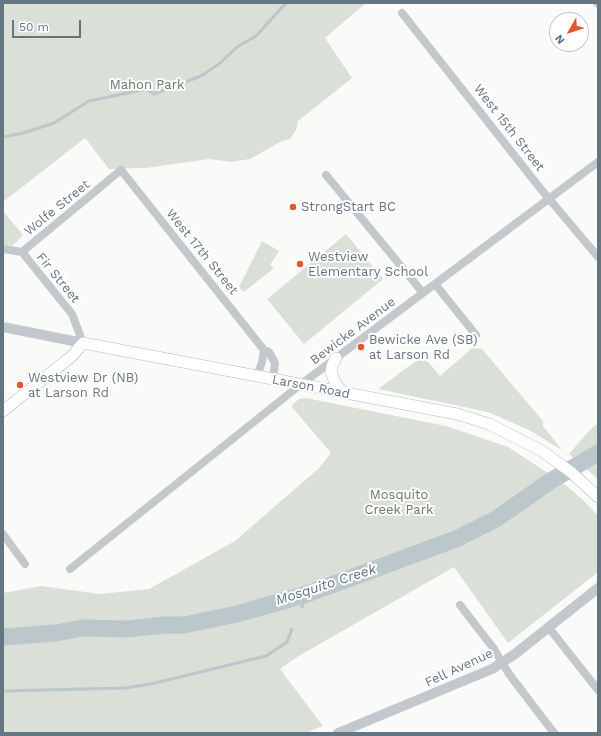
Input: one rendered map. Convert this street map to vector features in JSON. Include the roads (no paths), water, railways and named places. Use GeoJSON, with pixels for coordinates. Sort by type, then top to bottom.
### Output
{"type":"FeatureCollection","features":[{"type":"Feature","properties":{"kind":"main road","name":"Larson Road"},"geometry":{"type":"LineString","coordinates":[[83,343],[457,414],[489,424],[522,439],[561,463],[598,497]]}},
{"type":"Feature","properties":{"kind":"main road"},"geometry":{"type":"LineString","coordinates":[[3,411],[72,356],[83,343]]}},
{"type":"Feature","properties":{"kind":"main road"},"geometry":{"type":"LineString","coordinates":[[336,358],[331,372],[336,384],[345,393]]}},
{"type":"Feature","properties":{"kind":"street","name":"West 15th Street"},"geometry":{"type":"LineString","coordinates":[[402,13],[549,198],[598,257]]}},
{"type":"Feature","properties":{"kind":"street","name":"Bewicke Avenue"},"geometry":{"type":"LineString","coordinates":[[70,569],[300,385],[598,162]]}},
{"type":"Feature","properties":{"kind":"street","name":"Wolfe Street"},"geometry":{"type":"LineString","coordinates":[[3,249],[22,252],[121,170]]}},
{"type":"Feature","properties":{"kind":"street","name":"West 17th Street"},"geometry":{"type":"LineString","coordinates":[[121,170],[264,350],[270,352],[275,363],[272,379]]}},
{"type":"Feature","properties":{"kind":"street"},"geometry":{"type":"LineString","coordinates":[[326,175],[423,293]]}},
{"type":"Feature","properties":{"kind":"street","name":"Fir Street"},"geometry":{"type":"LineString","coordinates":[[22,252],[72,314],[83,343]]}},
{"type":"Feature","properties":{"kind":"street"},"geometry":{"type":"LineString","coordinates":[[435,284],[476,335]]}},
{"type":"Feature","properties":{"kind":"street","name":"Larson Road"},"geometry":{"type":"LineString","coordinates":[[3,327],[83,343]]}},
{"type":"Feature","properties":{"kind":"street"},"geometry":{"type":"LineString","coordinates":[[257,376],[264,350]]}},
{"type":"Feature","properties":{"kind":"street"},"geometry":{"type":"LineString","coordinates":[[3,534],[25,564]]}},
{"type":"Feature","properties":{"kind":"street","name":"Fell Avenue"},"geometry":{"type":"LineString","coordinates":[[338,733],[480,675],[502,663],[549,628],[598,588]]}},
{"type":"Feature","properties":{"kind":"street"},"geometry":{"type":"LineString","coordinates":[[460,605],[494,649],[502,663],[554,733]]}},
{"type":"Feature","properties":{"kind":"street"},"geometry":{"type":"LineString","coordinates":[[549,628],[598,690]]}},
{"type":"Feature","properties":{"kind":"waterway"},"geometry":{"type":"LineString","coordinates":[[3,137],[23,133],[54,123],[89,101],[147,89],[154,94],[201,76],[219,64],[237,47],[256,36],[286,3]]}},
{"type":"Feature","properties":{"kind":"waterway","name":"Mosquito Creek"},"geometry":{"type":"LineString","coordinates":[[3,637],[56,633],[82,628],[127,629],[165,625],[184,625],[237,614],[307,594],[456,539],[496,519],[552,480],[598,453]]}},
{"type":"Feature","properties":{"kind":"waterway"},"geometry":{"type":"LineString","coordinates":[[302,607],[307,594]]}},
{"type":"Feature","properties":{"kind":"waterway"},"geometry":{"type":"LineString","coordinates":[[3,691],[125,688],[151,684],[266,656],[287,642],[292,629]]}},
{"type":"Feature","properties":{"kind":"place","name":"StrongStart BC"},"geometry":{"type":"Point","coordinates":[293,207]}},
{"type":"Feature","properties":{"kind":"place","name":"Westview Elementary School"},"geometry":{"type":"Point","coordinates":[300,264]}},
{"type":"Feature","properties":{"kind":"place","name":"Bewicke Ave (SB) at Larson Rd"},"geometry":{"type":"Point","coordinates":[361,347]}},
{"type":"Feature","properties":{"kind":"place","name":"Westview Dr (NB) at Larson Rd"},"geometry":{"type":"Point","coordinates":[20,385]}},
{"type":"Feature","properties":{"kind":"park label","name":"Mahon Park"},"geometry":{"type":"Point","coordinates":[147,85]}},
{"type":"Feature","properties":{"kind":"park label","name":"Mosquito Creek Park"},"geometry":{"type":"Point","coordinates":[399,502]}}]}
